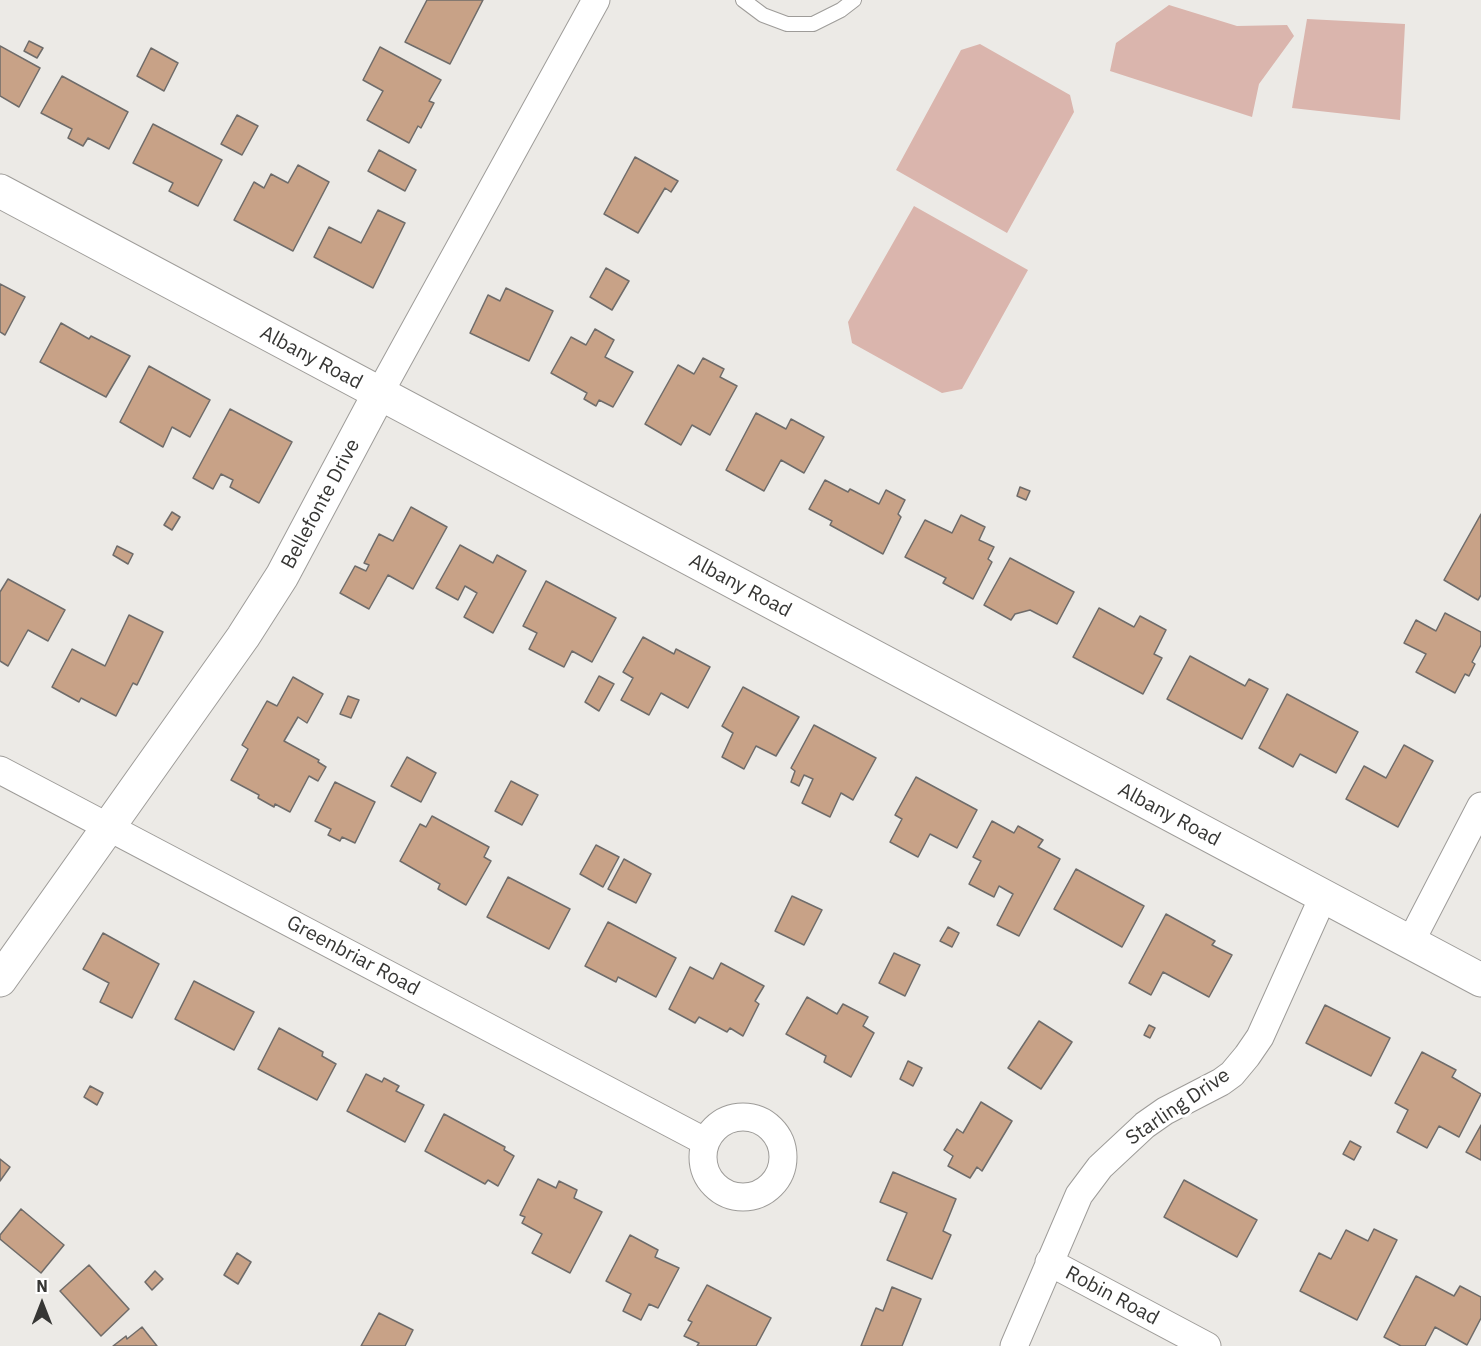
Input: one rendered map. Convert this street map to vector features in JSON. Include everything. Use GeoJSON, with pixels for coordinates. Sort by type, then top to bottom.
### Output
{"type":"FeatureCollection","features":[{"type":"Feature","properties":{"kind":"street","name":"Bellefonte Drive"},"geometry":{"type":"LineString","coordinates":[[0,980],[243,637],[282,576],[379,394],[596,0]]}},
{"type":"Feature","properties":{"kind":"street","name":"Albany Road"},"geometry":{"type":"LineString","coordinates":[[0,191],[1481,980]]}},
{"type":"Feature","properties":{"kind":"street","name":"Greenbriar Road"},"geometry":{"type":"LineString","coordinates":[[0,770],[706,1142]]}},
{"type":"Feature","properties":{"kind":"street"},"geometry":{"type":"LineString","coordinates":[[1410,943],[1481,806]]}},
{"type":"Feature","properties":{"kind":"street","name":"Starling Drive"},"geometry":{"type":"LineString","coordinates":[[1014,1346],[1079,1196],[1100,1167],[1145,1125],[1165,1111],[1221,1082],[1232,1074],[1247,1056],[1260,1037],[1323,897]]}},
{"type":"Feature","properties":{"kind":"street","name":"Robin Road"},"geometry":{"type":"LineString","coordinates":[[1049,1263],[1207,1346]]}},
{"type":"Feature","properties":{"kind":"lane"},"geometry":{"type":"LineString","coordinates":[[743,0],[763,15],[787,24],[813,24],[842,10],[854,0]]}},
{"type":"Feature","properties":{"kind":"shaded area"},"geometry":{"type":"Polygon","coordinates":[[[1169,5],[1237,26],[1287,25],[1294,36],[1259,84],[1252,117],[1110,71],[1116,43],[1169,5]]]}},
{"type":"Feature","properties":{"kind":"shaded area"},"geometry":{"type":"Polygon","coordinates":[[[1307,19],[1405,24],[1400,120],[1292,108],[1307,19]]]}},
{"type":"Feature","properties":{"kind":"shaded area"},"geometry":{"type":"Polygon","coordinates":[[[980,44],[1070,95],[1074,112],[1007,233],[896,170],[961,50],[980,44]]]}},
{"type":"Feature","properties":{"kind":"shaded area"},"geometry":{"type":"Polygon","coordinates":[[[914,206],[1028,270],[962,389],[942,393],[852,343],[848,322],[914,206]]]}},
{"type":"Feature","properties":{"kind":"building"},"geometry":{"type":"Polygon","coordinates":[[[427,0],[483,0],[450,64],[405,42],[427,0]]]}},
{"type":"Feature","properties":{"kind":"building"},"geometry":{"type":"Polygon","coordinates":[[[29,41],[43,48],[37,58],[24,51],[29,41]]]}},
{"type":"Feature","properties":{"kind":"building"},"geometry":{"type":"Polygon","coordinates":[[[0,46],[40,68],[19,107],[0,96],[0,46]]]}},
{"type":"Feature","properties":{"kind":"building"},"geometry":{"type":"Polygon","coordinates":[[[380,47],[441,80],[429,101],[434,103],[421,128],[418,126],[409,143],[367,120],[383,91],[363,80],[380,47]]]}},
{"type":"Feature","properties":{"kind":"building"},"geometry":{"type":"Polygon","coordinates":[[[151,48],[178,63],[164,91],[137,76],[151,48]]]}},
{"type":"Feature","properties":{"kind":"building"},"geometry":{"type":"Polygon","coordinates":[[[62,76],[128,112],[109,149],[88,138],[83,146],[68,138],[72,129],[41,113],[62,76]]]}},
{"type":"Feature","properties":{"kind":"building"},"geometry":{"type":"Polygon","coordinates":[[[237,115],[258,126],[242,155],[221,144],[237,115]]]}},
{"type":"Feature","properties":{"kind":"building"},"geometry":{"type":"Polygon","coordinates":[[[153,124],[222,160],[198,206],[169,191],[173,183],[133,163],[153,124]]]}},
{"type":"Feature","properties":{"kind":"building"},"geometry":{"type":"Polygon","coordinates":[[[379,150],[416,170],[405,191],[368,171],[379,150]]]}},
{"type":"Feature","properties":{"kind":"building"},"geometry":{"type":"Polygon","coordinates":[[[635,157],[678,181],[671,192],[665,188],[638,233],[604,214],[635,157]]]}},
{"type":"Feature","properties":{"kind":"building"},"geometry":{"type":"Polygon","coordinates":[[[298,165],[329,182],[293,251],[234,220],[254,182],[264,188],[271,174],[288,183],[298,165]]]}},
{"type":"Feature","properties":{"kind":"building"},"geometry":{"type":"Polygon","coordinates":[[[378,210],[405,223],[373,288],[314,257],[329,227],[361,243],[378,210]]]}},
{"type":"Feature","properties":{"kind":"building"},"geometry":{"type":"Polygon","coordinates":[[[606,268],[629,281],[612,310],[590,297],[606,268]]]}},
{"type":"Feature","properties":{"kind":"building"},"geometry":{"type":"Polygon","coordinates":[[[0,284],[25,297],[5,335],[0,332],[0,284]]]}},
{"type":"Feature","properties":{"kind":"building"},"geometry":{"type":"Polygon","coordinates":[[[506,288],[553,311],[529,361],[470,333],[488,295],[500,301],[506,288]]]}},
{"type":"Feature","properties":{"kind":"building"},"geometry":{"type":"Polygon","coordinates":[[[61,323],[89,339],[91,336],[130,356],[106,397],[40,362],[61,323]]]}},
{"type":"Feature","properties":{"kind":"building"},"geometry":{"type":"Polygon","coordinates":[[[595,329],[614,340],[605,357],[633,372],[613,407],[599,400],[596,406],[584,399],[587,393],[551,373],[571,337],[586,345],[595,329]]]}},
{"type":"Feature","properties":{"kind":"building"},"geometry":{"type":"Polygon","coordinates":[[[703,358],[724,369],[720,377],[737,386],[710,435],[692,425],[681,445],[645,424],[678,365],[694,374],[703,358]]]}},
{"type":"Feature","properties":{"kind":"building"},"geometry":{"type":"Polygon","coordinates":[[[149,366],[210,400],[190,437],[172,427],[163,447],[120,422],[149,366]]]}},
{"type":"Feature","properties":{"kind":"building"},"geometry":{"type":"Polygon","coordinates":[[[230,409],[292,442],[259,503],[230,487],[233,480],[221,474],[213,489],[193,478],[230,409]]]}},
{"type":"Feature","properties":{"kind":"building"},"geometry":{"type":"Polygon","coordinates":[[[756,413],[786,429],[791,419],[824,437],[804,473],[781,460],[764,491],[726,470],[756,413]]]}},
{"type":"Feature","properties":{"kind":"building"},"geometry":{"type":"Polygon","coordinates":[[[825,480],[848,492],[850,489],[879,504],[886,490],[905,500],[898,514],[901,517],[883,554],[830,525],[832,521],[809,509],[825,480]]]}},
{"type":"Feature","properties":{"kind":"building"},"geometry":{"type":"Polygon","coordinates":[[[1020,487],[1030,491],[1026,500],[1017,496],[1020,487]]]}},
{"type":"Feature","properties":{"kind":"building"},"geometry":{"type":"Polygon","coordinates":[[[411,507],[447,527],[413,589],[388,575],[369,609],[340,593],[355,566],[366,571],[369,565],[364,563],[379,534],[393,541],[411,507]]]}},
{"type":"Feature","properties":{"kind":"building"},"geometry":{"type":"Polygon","coordinates":[[[172,512],[180,517],[172,530],[164,525],[172,512]]]}},
{"type":"Feature","properties":{"kind":"building"},"geometry":{"type":"Polygon","coordinates":[[[1481,514],[1481,595],[1478,600],[1444,580],[1481,514]]]}},
{"type":"Feature","properties":{"kind":"building"},"geometry":{"type":"Polygon","coordinates":[[[961,515],[985,527],[979,540],[994,547],[988,559],[992,562],[973,599],[943,583],[946,578],[905,557],[925,520],[952,533],[961,515]]]}},
{"type":"Feature","properties":{"kind":"building"},"geometry":{"type":"Polygon","coordinates":[[[460,545],[493,563],[497,555],[526,571],[493,633],[464,617],[477,593],[465,586],[458,600],[436,588],[460,545]]]}},
{"type":"Feature","properties":{"kind":"building"},"geometry":{"type":"Polygon","coordinates":[[[117,546],[133,554],[128,564],[113,555],[117,546]]]}},
{"type":"Feature","properties":{"kind":"building"},"geometry":{"type":"Polygon","coordinates":[[[1010,558],[1074,592],[1057,624],[1030,610],[1015,614],[1011,620],[984,605],[1010,558]]]}},
{"type":"Feature","properties":{"kind":"building"},"geometry":{"type":"Polygon","coordinates":[[[8,579],[65,610],[48,641],[28,630],[8,666],[0,661],[0,592],[8,579]]]}},
{"type":"Feature","properties":{"kind":"building"},"geometry":{"type":"Polygon","coordinates":[[[546,581],[616,618],[592,662],[572,651],[564,667],[529,649],[537,633],[523,626],[546,581]]]}},
{"type":"Feature","properties":{"kind":"building"},"geometry":{"type":"Polygon","coordinates":[[[1099,608],[1134,627],[1140,616],[1166,630],[1154,654],[1162,658],[1143,694],[1073,657],[1099,608]]]}},
{"type":"Feature","properties":{"kind":"building"},"geometry":{"type":"Polygon","coordinates":[[[1445,613],[1481,632],[1481,645],[1472,662],[1475,664],[1469,676],[1465,674],[1455,693],[1416,672],[1426,654],[1404,643],[1416,620],[1436,631],[1445,613]]]}},
{"type":"Feature","properties":{"kind":"building"},"geometry":{"type":"Polygon","coordinates":[[[129,615],[163,632],[137,685],[133,683],[116,716],[81,698],[79,702],[52,687],[72,649],[105,666],[129,615]]]}},
{"type":"Feature","properties":{"kind":"building"},"geometry":{"type":"Polygon","coordinates":[[[643,637],[674,654],[676,649],[710,667],[688,708],[661,693],[649,715],[621,700],[633,678],[623,672],[643,637]]]}},
{"type":"Feature","properties":{"kind":"building"},"geometry":{"type":"Polygon","coordinates":[[[1190,656],[1245,686],[1249,679],[1268,689],[1242,739],[1167,699],[1190,656]]]}},
{"type":"Feature","properties":{"kind":"building"},"geometry":{"type":"Polygon","coordinates":[[[599,676],[614,684],[599,711],[585,702],[599,676]]]}},
{"type":"Feature","properties":{"kind":"building"},"geometry":{"type":"Polygon","coordinates":[[[293,677],[323,694],[307,723],[298,717],[284,741],[319,760],[318,762],[326,767],[318,781],[309,776],[290,812],[275,804],[274,807],[258,798],[259,795],[231,780],[248,749],[242,745],[267,701],[277,706],[293,677]]]}},
{"type":"Feature","properties":{"kind":"building"},"geometry":{"type":"Polygon","coordinates":[[[743,687],[799,717],[776,756],[756,746],[744,769],[722,757],[733,733],[722,726],[743,687]]]}},
{"type":"Feature","properties":{"kind":"building"},"geometry":{"type":"Polygon","coordinates":[[[1287,694],[1358,732],[1336,773],[1300,754],[1293,767],[1259,748],[1287,694]]]}},
{"type":"Feature","properties":{"kind":"building"},"geometry":{"type":"Polygon","coordinates":[[[348,696],[359,700],[351,718],[340,714],[348,696]]]}},
{"type":"Feature","properties":{"kind":"building"},"geometry":{"type":"Polygon","coordinates":[[[814,725],[876,758],[853,800],[841,793],[830,817],[802,803],[813,779],[804,775],[799,786],[791,782],[795,771],[791,768],[814,725]]]}},
{"type":"Feature","properties":{"kind":"building"},"geometry":{"type":"Polygon","coordinates":[[[1404,745],[1433,761],[1398,827],[1346,799],[1364,766],[1386,778],[1404,745]]]}},
{"type":"Feature","properties":{"kind":"building"},"geometry":{"type":"Polygon","coordinates":[[[407,757],[436,773],[421,802],[391,786],[407,757]]]}},
{"type":"Feature","properties":{"kind":"building"},"geometry":{"type":"Polygon","coordinates":[[[916,777],[977,810],[957,848],[930,834],[918,857],[890,842],[902,819],[895,815],[916,777]]]}},
{"type":"Feature","properties":{"kind":"building"},"geometry":{"type":"Polygon","coordinates":[[[511,781],[538,795],[522,825],[495,811],[511,781]]]}},
{"type":"Feature","properties":{"kind":"building"},"geometry":{"type":"Polygon","coordinates":[[[335,782],[375,802],[355,843],[342,837],[340,841],[328,835],[331,829],[315,821],[335,782]]]}},
{"type":"Feature","properties":{"kind":"building"},"geometry":{"type":"Polygon","coordinates":[[[432,816],[489,847],[484,857],[491,861],[466,905],[438,889],[440,884],[400,861],[420,824],[426,827],[432,816]]]}},
{"type":"Feature","properties":{"kind":"building"},"geometry":{"type":"Polygon","coordinates":[[[992,821],[1014,833],[1018,826],[1043,840],[1038,847],[1060,859],[1019,936],[997,925],[1013,894],[999,886],[994,897],[969,884],[981,861],[973,857],[992,821]]]}},
{"type":"Feature","properties":{"kind":"building"},"geometry":{"type":"Polygon","coordinates":[[[596,845],[619,857],[603,887],[580,874],[596,845]]]}},
{"type":"Feature","properties":{"kind":"building"},"geometry":{"type":"Polygon","coordinates":[[[624,859],[651,874],[636,903],[608,889],[624,859]]]}},
{"type":"Feature","properties":{"kind":"building"},"geometry":{"type":"Polygon","coordinates":[[[1076,869],[1144,906],[1122,947],[1054,909],[1076,869]]]}},
{"type":"Feature","properties":{"kind":"building"},"geometry":{"type":"Polygon","coordinates":[[[508,877],[570,909],[549,949],[487,917],[508,877]]]}},
{"type":"Feature","properties":{"kind":"building"},"geometry":{"type":"Polygon","coordinates":[[[792,896],[822,910],[804,945],[775,931],[792,896]]]}},
{"type":"Feature","properties":{"kind":"building"},"geometry":{"type":"Polygon","coordinates":[[[1166,914],[1215,941],[1212,945],[1232,955],[1209,997],[1163,972],[1151,995],[1129,983],[1166,914]]]}},
{"type":"Feature","properties":{"kind":"building"},"geometry":{"type":"Polygon","coordinates":[[[608,922],[676,958],[656,997],[618,977],[616,982],[585,966],[608,922]]]}},
{"type":"Feature","properties":{"kind":"building"},"geometry":{"type":"Polygon","coordinates":[[[948,927],[959,933],[952,947],[940,941],[948,927]]]}},
{"type":"Feature","properties":{"kind":"building"},"geometry":{"type":"Polygon","coordinates":[[[103,933],[159,964],[132,1018],[100,1002],[109,983],[83,969],[103,933]]]}},
{"type":"Feature","properties":{"kind":"building"},"geometry":{"type":"Polygon","coordinates":[[[894,953],[920,965],[905,996],[879,983],[894,953]]]}},
{"type":"Feature","properties":{"kind":"building"},"geometry":{"type":"Polygon","coordinates":[[[721,963],[764,986],[755,1001],[759,1004],[743,1036],[730,1028],[727,1032],[699,1017],[695,1023],[669,1009],[690,967],[713,979],[721,963]]]}},
{"type":"Feature","properties":{"kind":"building"},"geometry":{"type":"Polygon","coordinates":[[[194,981],[254,1012],[234,1050],[175,1019],[194,981]]]}},
{"type":"Feature","properties":{"kind":"building"},"geometry":{"type":"Polygon","coordinates":[[[807,997],[837,1014],[843,1004],[868,1017],[863,1026],[874,1033],[851,1077],[824,1062],[826,1056],[786,1034],[807,997]]]}},
{"type":"Feature","properties":{"kind":"building"},"geometry":{"type":"Polygon","coordinates":[[[1325,1005],[1390,1038],[1371,1076],[1306,1043],[1325,1005]]]}},
{"type":"Feature","properties":{"kind":"building"},"geometry":{"type":"Polygon","coordinates":[[[1039,1021],[1072,1042],[1041,1089],[1008,1068],[1039,1021]]]}},
{"type":"Feature","properties":{"kind":"building"},"geometry":{"type":"Polygon","coordinates":[[[1149,1025],[1155,1028],[1150,1038],[1144,1035],[1149,1025]]]}},
{"type":"Feature","properties":{"kind":"building"},"geometry":{"type":"Polygon","coordinates":[[[279,1028],[323,1052],[322,1056],[336,1064],[317,1100],[258,1069],[279,1028]]]}},
{"type":"Feature","properties":{"kind":"building"},"geometry":{"type":"Polygon","coordinates":[[[1422,1052],[1456,1070],[1452,1077],[1481,1094],[1459,1137],[1439,1126],[1427,1148],[1397,1132],[1408,1110],[1395,1103],[1422,1052]]]}},
{"type":"Feature","properties":{"kind":"building"},"geometry":{"type":"Polygon","coordinates":[[[908,1061],[922,1068],[913,1086],[900,1079],[908,1061]]]}},
{"type":"Feature","properties":{"kind":"building"},"geometry":{"type":"Polygon","coordinates":[[[366,1074],[382,1082],[384,1078],[399,1086],[396,1091],[424,1105],[405,1142],[347,1111],[366,1074]]]}},
{"type":"Feature","properties":{"kind":"building"},"geometry":{"type":"Polygon","coordinates":[[[90,1086],[103,1093],[97,1105],[84,1097],[90,1086]]]}},
{"type":"Feature","properties":{"kind":"building"},"geometry":{"type":"Polygon","coordinates":[[[981,1102],[1012,1121],[982,1171],[977,1167],[970,1178],[948,1166],[953,1156],[944,1150],[957,1129],[963,1133],[981,1102]]]}},
{"type":"Feature","properties":{"kind":"building"},"geometry":{"type":"Polygon","coordinates":[[[444,1114],[505,1147],[504,1150],[514,1156],[498,1186],[488,1180],[485,1184],[425,1151],[444,1114]]]}},
{"type":"Feature","properties":{"kind":"building"},"geometry":{"type":"Polygon","coordinates":[[[1481,1125],[1481,1160],[1466,1152],[1481,1125]]]}},
{"type":"Feature","properties":{"kind":"building"},"geometry":{"type":"Polygon","coordinates":[[[1350,1141],[1361,1147],[1354,1160],[1343,1154],[1350,1141]]]}},
{"type":"Feature","properties":{"kind":"building"},"geometry":{"type":"Polygon","coordinates":[[[0,1159],[10,1167],[0,1181],[0,1159]]]}},
{"type":"Feature","properties":{"kind":"building"},"geometry":{"type":"Polygon","coordinates":[[[893,1172],[956,1199],[943,1231],[951,1235],[932,1279],[887,1260],[907,1213],[880,1202],[893,1172]]]}},
{"type":"Feature","properties":{"kind":"building"},"geometry":{"type":"Polygon","coordinates":[[[538,1179],[556,1188],[559,1181],[577,1190],[574,1198],[602,1212],[570,1273],[532,1253],[542,1234],[522,1223],[525,1217],[520,1215],[538,1179]]]}},
{"type":"Feature","properties":{"kind":"building"},"geometry":{"type":"Polygon","coordinates":[[[1184,1180],[1257,1220],[1237,1257],[1164,1217],[1184,1180]]]}},
{"type":"Feature","properties":{"kind":"building"},"geometry":{"type":"Polygon","coordinates":[[[21,1209],[64,1245],[41,1273],[0,1239],[0,1235],[21,1209]]]}},
{"type":"Feature","properties":{"kind":"building"},"geometry":{"type":"Polygon","coordinates":[[[1374,1229],[1397,1240],[1357,1320],[1300,1291],[1319,1253],[1331,1259],[1346,1230],[1368,1241],[1374,1229]]]}},
{"type":"Feature","properties":{"kind":"building"},"geometry":{"type":"Polygon","coordinates":[[[630,1235],[658,1250],[655,1257],[679,1268],[658,1308],[649,1304],[641,1320],[623,1311],[631,1294],[606,1281],[630,1235]]]}},
{"type":"Feature","properties":{"kind":"building"},"geometry":{"type":"Polygon","coordinates":[[[237,1253],[251,1262],[238,1284],[224,1275],[237,1253]]]}},
{"type":"Feature","properties":{"kind":"building"},"geometry":{"type":"Polygon","coordinates":[[[89,1265],[129,1309],[101,1336],[60,1291],[89,1265]]]}},
{"type":"Feature","properties":{"kind":"building"},"geometry":{"type":"Polygon","coordinates":[[[155,1271],[163,1279],[152,1290],[145,1282],[155,1271]]]}},
{"type":"Feature","properties":{"kind":"building"},"geometry":{"type":"Polygon","coordinates":[[[1416,1276],[1454,1296],[1460,1286],[1481,1297],[1481,1318],[1467,1345],[1435,1327],[1425,1346],[1401,1346],[1384,1337],[1416,1276]]]}},
{"type":"Feature","properties":{"kind":"building"},"geometry":{"type":"Polygon","coordinates":[[[707,1285],[771,1318],[756,1346],[697,1346],[699,1343],[684,1336],[692,1322],[688,1320],[707,1285]]]}},
{"type":"Feature","properties":{"kind":"building"},"geometry":{"type":"Polygon","coordinates":[[[892,1287],[921,1299],[902,1346],[861,1346],[876,1308],[883,1311],[892,1287]]]}},
{"type":"Feature","properties":{"kind":"building"},"geometry":{"type":"Polygon","coordinates":[[[379,1313],[413,1330],[405,1346],[361,1346],[379,1313]]]}},
{"type":"Feature","properties":{"kind":"building"},"geometry":{"type":"Polygon","coordinates":[[[142,1327],[157,1346],[113,1346],[126,1336],[127,1339],[142,1327]]]}}]}
